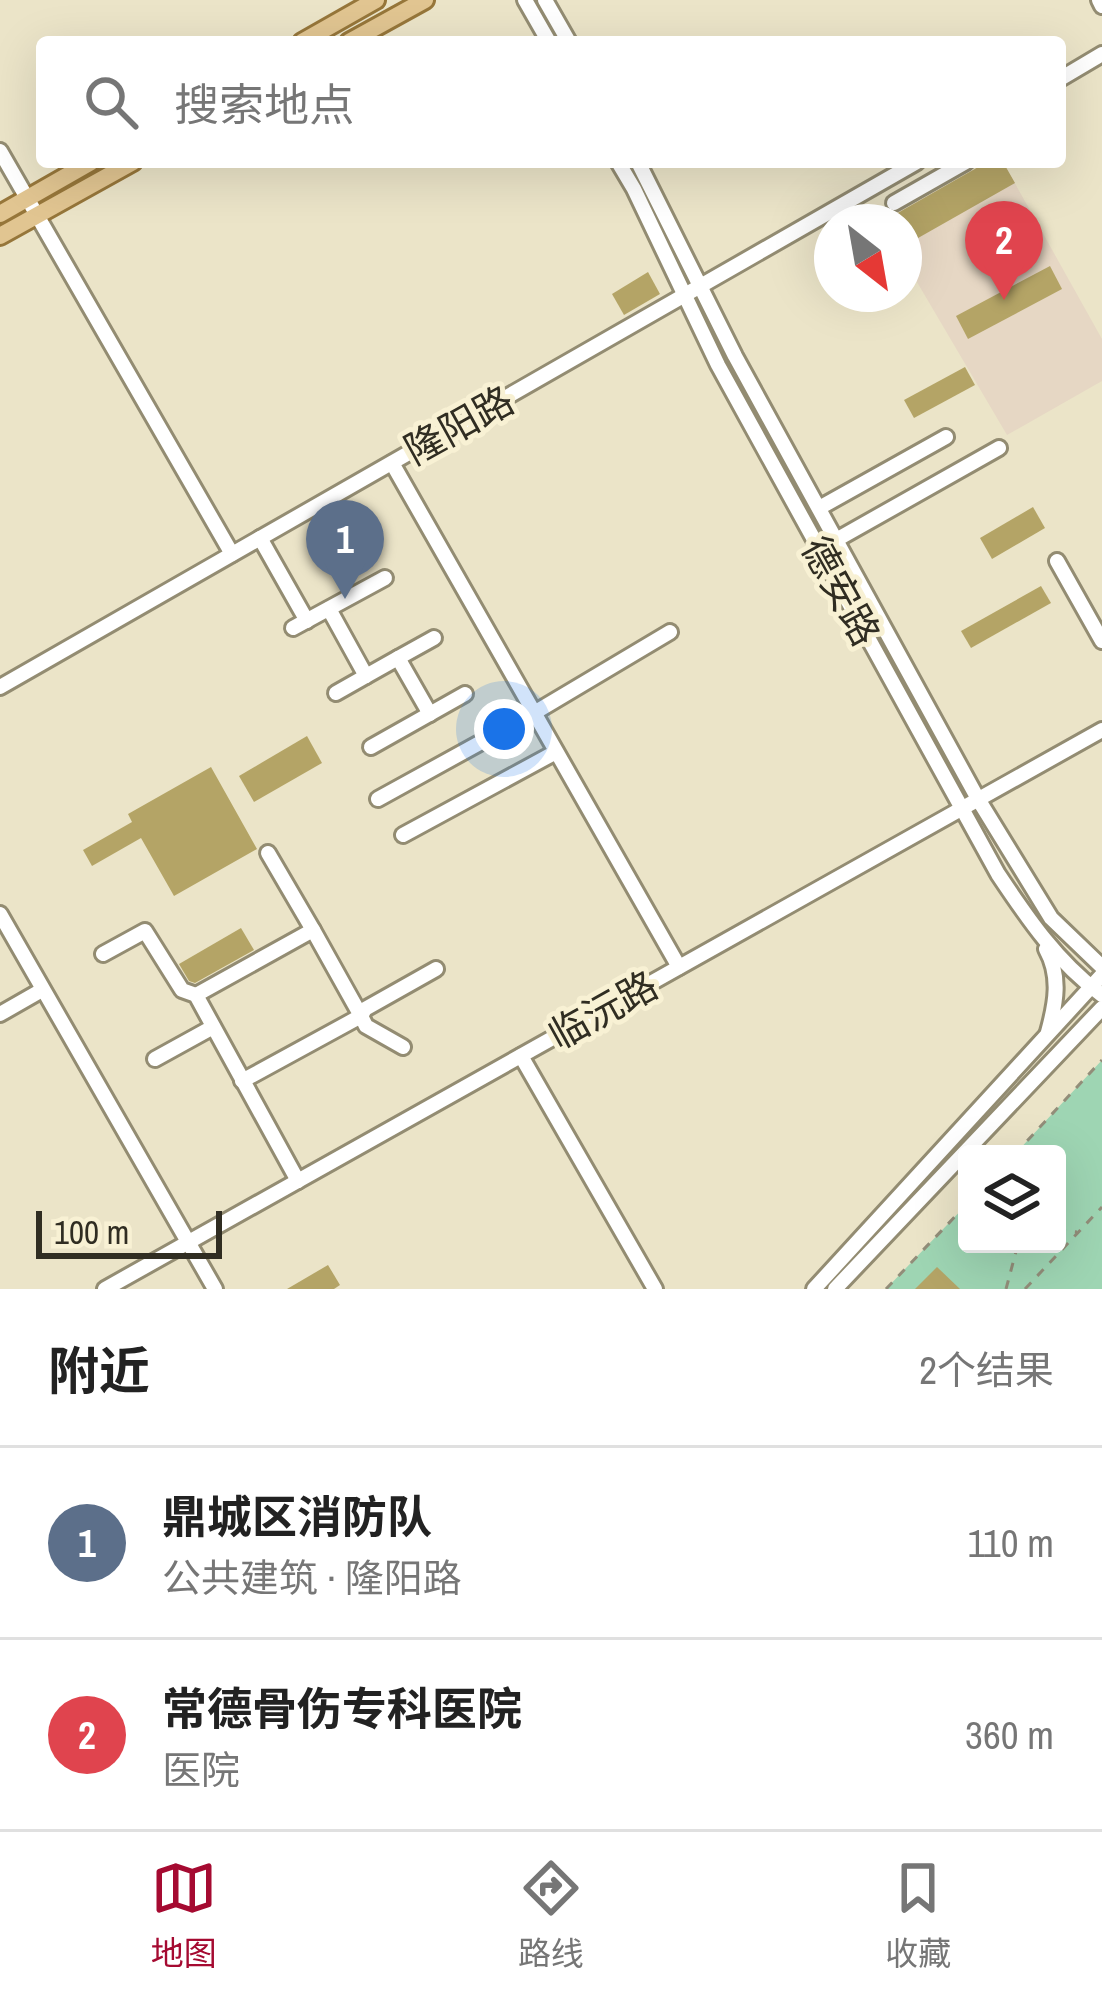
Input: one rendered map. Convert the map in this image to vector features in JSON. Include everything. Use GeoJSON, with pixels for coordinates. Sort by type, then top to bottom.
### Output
{"type":"FeatureCollection","features":[{"type":"Feature","properties":{"kind":"main road"},"geometry":{"type":"LineString","coordinates":[[313,36],[376,0]]}},
{"type":"Feature","properties":{"kind":"main road"},"geometry":{"type":"LineString","coordinates":[[360,36],[424,0]]}},
{"type":"Feature","properties":{"kind":"main road"},"geometry":{"type":"LineString","coordinates":[[0,214],[81,168]]}},
{"type":"Feature","properties":{"kind":"main road"},"geometry":{"type":"LineString","coordinates":[[0,236],[122,168]]}},
{"type":"Feature","properties":{"kind":"street"},"geometry":{"type":"LineString","coordinates":[[525,0],[546,36]]}},
{"type":"Feature","properties":{"kind":"street"},"geometry":{"type":"LineString","coordinates":[[545,0],[566,36]]}},
{"type":"Feature","properties":{"kind":"street"},"geometry":{"type":"LineString","coordinates":[[1066,75],[1102,54]]}},
{"type":"Feature","properties":{"kind":"street"},"geometry":{"type":"LineString","coordinates":[[0,151],[232,554]]}},
{"type":"Feature","properties":{"kind":"street","name":"德安路"},"geometry":{"type":"LineString","coordinates":[[621,168],[741,407],[961,809],[1031,924],[1073,971],[1099,981]]}},
{"type":"Feature","properties":{"kind":"street","name":"德安路"},"geometry":{"type":"LineString","coordinates":[[641,168],[735,356],[978,799],[1051,918],[1099,981]]}},
{"type":"Feature","properties":{"kind":"street","name":"隆阳路"},"geometry":{"type":"LineString","coordinates":[[0,687],[910,168]]}},
{"type":"Feature","properties":{"kind":"street"},"geometry":{"type":"LineString","coordinates":[[925,168],[934,180]]}},
{"type":"Feature","properties":{"kind":"street"},"geometry":{"type":"LineString","coordinates":[[894,203],[955,168]]}},
{"type":"Feature","properties":{"kind":"street"},"geometry":{"type":"LineString","coordinates":[[819,508],[946,437]]}},
{"type":"Feature","properties":{"kind":"street"},"geometry":{"type":"LineString","coordinates":[[836,539],[999,448]]}},
{"type":"Feature","properties":{"kind":"street"},"geometry":{"type":"LineString","coordinates":[[392,463],[679,968]]}},
{"type":"Feature","properties":{"kind":"street"},"geometry":{"type":"LineString","coordinates":[[260,538],[300,624],[385,578]]}},
{"type":"Feature","properties":{"kind":"street"},"geometry":{"type":"LineString","coordinates":[[1057,561],[1102,641]]}},
{"type":"Feature","properties":{"kind":"street"},"geometry":{"type":"LineString","coordinates":[[329,608],[366,676]]}},
{"type":"Feature","properties":{"kind":"street"},"geometry":{"type":"LineString","coordinates":[[378,799],[670,632]]}},
{"type":"Feature","properties":{"kind":"street"},"geometry":{"type":"LineString","coordinates":[[336,693],[434,638]]}},
{"type":"Feature","properties":{"kind":"street"},"geometry":{"type":"LineString","coordinates":[[398,658],[430,714]]}},
{"type":"Feature","properties":{"kind":"street"},"geometry":{"type":"LineString","coordinates":[[371,747],[465,694]]}},
{"type":"Feature","properties":{"kind":"street","name":"临沅路"},"geometry":{"type":"LineString","coordinates":[[105,1289],[1102,730]]}},
{"type":"Feature","properties":{"kind":"street"},"geometry":{"type":"LineString","coordinates":[[403,835],[556,752]]}},
{"type":"Feature","properties":{"kind":"street"},"geometry":{"type":"LineString","coordinates":[[268,853],[366,1026],[403,1047]]}},
{"type":"Feature","properties":{"kind":"street"},"geometry":{"type":"LineString","coordinates":[[0,914],[214,1289]]}},
{"type":"Feature","properties":{"kind":"street"},"geometry":{"type":"LineString","coordinates":[[1031,924],[1052,960],[1057,983],[1047,1035]]}},
{"type":"Feature","properties":{"kind":"street"},"geometry":{"type":"LineString","coordinates":[[196,995],[313,929]]}},
{"type":"Feature","properties":{"kind":"street"},"geometry":{"type":"LineString","coordinates":[[103,955],[145,931],[182,990],[196,995],[298,1181]]}},
{"type":"Feature","properties":{"kind":"street"},"geometry":{"type":"LineString","coordinates":[[242,1081],[361,1016],[365,1009],[436,968]]}},
{"type":"Feature","properties":{"kind":"street"},"geometry":{"type":"LineString","coordinates":[[814,1289],[1099,981]]}},
{"type":"Feature","properties":{"kind":"street"},"geometry":{"type":"LineString","coordinates":[[0,1014],[42,990]]}},
{"type":"Feature","properties":{"kind":"street"},"geometry":{"type":"LineString","coordinates":[[836,1289],[1102,1008]]}},
{"type":"Feature","properties":{"kind":"street"},"geometry":{"type":"LineString","coordinates":[[155,1059],[213,1027]]}},
{"type":"Feature","properties":{"kind":"street"},"geometry":{"type":"LineString","coordinates":[[520,1056],[655,1289]]}},
{"type":"Feature","properties":{"kind":"path"},"geometry":{"type":"LineString","coordinates":[[1023,1145],[1102,1060]]}},
{"type":"Feature","properties":{"kind":"path"},"geometry":{"type":"LineString","coordinates":[[1043,1145],[1045,1138]]}},
{"type":"Feature","properties":{"kind":"path"},"geometry":{"type":"LineString","coordinates":[[1025,1289],[1102,1207]]}},
{"type":"Feature","properties":{"kind":"path"},"geometry":{"type":"LineString","coordinates":[[886,1289],[958,1213]]}},
{"type":"Feature","properties":{"kind":"path"},"geometry":{"type":"LineString","coordinates":[[1066,1231],[1078,1232]]}},
{"type":"Feature","properties":{"kind":"path"},"geometry":{"type":"LineString","coordinates":[[1006,1289],[1016,1253]]}},
{"type":"Feature","properties":{"kind":"shaded area"},"geometry":{"type":"Polygon","coordinates":[[[976,168],[1006,168],[1102,339],[1102,381],[1007,435],[922,291],[922,204],[914,204],[976,168]]]}},
{"type":"Feature","properties":{"kind":"green space"},"geometry":{"type":"Polygon","coordinates":[[[1102,1060],[1102,1289],[886,1289],[958,1213],[958,1253],[1066,1253],[1066,1145],[1023,1145],[1102,1060]]]}},
{"type":"Feature","properties":{"kind":"building"},"geometry":{"type":"Polygon","coordinates":[[[976,168],[1006,168],[1015,183],[922,236],[922,204],[914,204],[976,168]]]}},
{"type":"Feature","properties":{"kind":"building"},"geometry":{"type":"Polygon","coordinates":[[[1050,266],[1062,289],[968,339],[956,316],[1050,266]]]}},
{"type":"Feature","properties":{"kind":"building"},"geometry":{"type":"Polygon","coordinates":[[[648,272],[660,294],[624,315],[612,294],[648,272]]]}},
{"type":"Feature","properties":{"kind":"building"},"geometry":{"type":"Polygon","coordinates":[[[965,367],[975,385],[914,418],[904,400],[965,367]]]}},
{"type":"Feature","properties":{"kind":"building"},"geometry":{"type":"Polygon","coordinates":[[[1033,507],[1045,528],[992,559],[980,538],[1033,507]]]}},
{"type":"Feature","properties":{"kind":"building"},"geometry":{"type":"Polygon","coordinates":[[[1041,586],[1051,603],[971,648],[961,631],[1041,586]]]}},
{"type":"Feature","properties":{"kind":"building"},"geometry":{"type":"Polygon","coordinates":[[[307,736],[322,763],[254,802],[239,776],[307,736]]]}},
{"type":"Feature","properties":{"kind":"building"},"geometry":{"type":"Polygon","coordinates":[[[211,767],[257,849],[174,896],[141,838],[92,866],[83,850],[132,822],[128,814],[211,767]]]}},
{"type":"Feature","properties":{"kind":"building"},"geometry":{"type":"Polygon","coordinates":[[[241,928],[254,950],[195,983],[189,981],[179,964],[241,928]]]}},
{"type":"Feature","properties":{"kind":"building"},"geometry":{"type":"Polygon","coordinates":[[[328,1265],[340,1285],[334,1289],[287,1289],[328,1265]]]}},
{"type":"Feature","properties":{"kind":"building"},"geometry":{"type":"Polygon","coordinates":[[[937,1267],[960,1289],[915,1289],[937,1267]]]}},
{"type":"Feature","properties":{"kind":"place","name":"常德骨伤专科医院"},"geometry":{"type":"Point","coordinates":[1004,300]}},
{"type":"Feature","properties":{"kind":"place","name":"鼎城区消防队"},"geometry":{"type":"Point","coordinates":[345,599]}}]}
